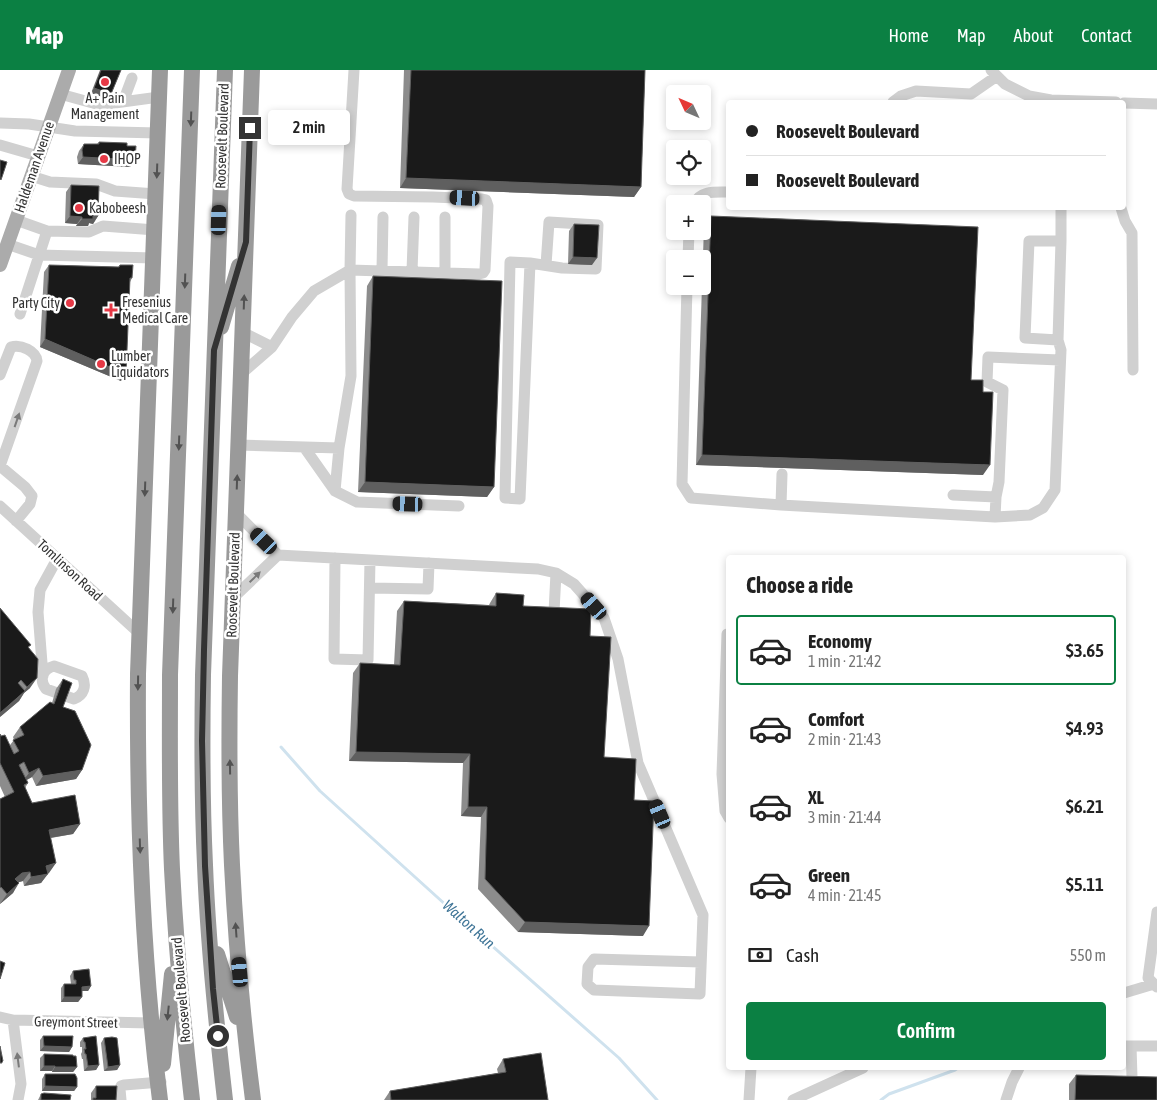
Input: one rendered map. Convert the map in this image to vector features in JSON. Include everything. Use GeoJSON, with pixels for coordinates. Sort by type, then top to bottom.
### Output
{"type":"FeatureCollection","features":[{"type":"Feature","properties":{"kind":"highway"},"geometry":{"type":"LineString","coordinates":[[160,70],[138,732],[142,887],[151,1024],[160,1090]]}},
{"type":"Feature","properties":{"kind":"highway","name":"Roosevelt Boulevard"},"geometry":{"type":"LineString","coordinates":[[192,70],[170,675],[172,868],[192,1100]]}},
{"type":"Feature","properties":{"kind":"highway","name":"Roosevelt Boulevard"},"geometry":{"type":"LineString","coordinates":[[225,70],[202,685],[205,866],[216,1016],[225,1100]]}},
{"type":"Feature","properties":{"kind":"highway","name":"Roosevelt Boulevard"},"geometry":{"type":"LineString","coordinates":[[252,70],[230,685],[231,838],[236,934],[252,1100]]}},
{"type":"Feature","properties":{"kind":"highway"},"geometry":{"type":"LineString","coordinates":[[214,350],[246,242]]}},
{"type":"Feature","properties":{"kind":"highway"},"geometry":{"type":"LineString","coordinates":[[209,928],[246,1048]]}},
{"type":"Feature","properties":{"kind":"highway"},"geometry":{"type":"LineString","coordinates":[[160,1090],[176,930]]}},
{"type":"Feature","properties":{"kind":"main road","name":"Haldeman Avenue"},"geometry":{"type":"LineString","coordinates":[[0,265],[69,70]]}},
{"type":"Feature","properties":{"kind":"street"},"geometry":{"type":"LineString","coordinates":[[241,374],[272,347],[292,317],[314,291],[350,270],[479,274],[486,270],[488,206],[486,200],[354,196],[349,194],[347,189],[354,70]]}},
{"type":"Feature","properties":{"kind":"street"},"geometry":{"type":"LineString","coordinates":[[896,100],[916,91],[970,94],[994,73],[1005,84],[1029,96],[1055,100]]}},
{"type":"Feature","properties":{"kind":"street"},"geometry":{"type":"LineString","coordinates":[[123,102],[132,78]]}},
{"type":"Feature","properties":{"kind":"street"},"geometry":{"type":"LineString","coordinates":[[60,94],[100,104],[160,97]]}},
{"type":"Feature","properties":{"kind":"street"},"geometry":{"type":"LineString","coordinates":[[1126,103],[1157,104]]}},
{"type":"Feature","properties":{"kind":"street"},"geometry":{"type":"LineString","coordinates":[[0,123],[29,124],[75,131],[158,133]]}},
{"type":"Feature","properties":{"kind":"street"},"geometry":{"type":"LineString","coordinates":[[0,145],[38,156]]}},
{"type":"Feature","properties":{"kind":"street"},"geometry":{"type":"LineString","coordinates":[[32,176],[50,182],[96,184],[115,191],[156,194]]}},
{"type":"Feature","properties":{"kind":"street"},"geometry":{"type":"LineString","coordinates":[[702,195],[707,192],[726,192]]}},
{"type":"Feature","properties":{"kind":"street"},"geometry":{"type":"LineString","coordinates":[[687,295],[682,484],[691,498],[996,517],[1030,515],[1042,508],[1055,490],[1061,350],[1058,340],[1061,210]]}},
{"type":"Feature","properties":{"kind":"street"},"geometry":{"type":"LineString","coordinates":[[1121,210],[1124,221],[1132,233],[1133,370]]}},
{"type":"Feature","properties":{"kind":"street"},"geometry":{"type":"LineString","coordinates":[[335,492],[339,448],[351,376],[351,215]]}},
{"type":"Feature","properties":{"kind":"street"},"geometry":{"type":"LineString","coordinates":[[382,270],[383,216]]}},
{"type":"Feature","properties":{"kind":"street"},"geometry":{"type":"LineString","coordinates":[[412,271],[414,217]]}},
{"type":"Feature","properties":{"kind":"street"},"geometry":{"type":"LineString","coordinates":[[445,217],[445,272]]}},
{"type":"Feature","properties":{"kind":"street"},"geometry":{"type":"LineString","coordinates":[[16,220],[47,231],[89,232],[102,226],[155,230]]}},
{"type":"Feature","properties":{"kind":"street"},"geometry":{"type":"LineString","coordinates":[[530,263],[520,499],[505,498],[510,262],[530,263],[546,266],[562,268],[596,269],[598,225],[549,222],[546,266]]}},
{"type":"Feature","properties":{"kind":"street"},"geometry":{"type":"LineString","coordinates":[[20,314],[47,231]]}},
{"type":"Feature","properties":{"kind":"street"},"geometry":{"type":"LineString","coordinates":[[1058,340],[1025,338],[1029,241],[1061,241]]}},
{"type":"Feature","properties":{"kind":"street"},"geometry":{"type":"LineString","coordinates":[[7,244],[39,255],[154,258]]}},
{"type":"Feature","properties":{"kind":"street"},"geometry":{"type":"LineString","coordinates":[[242,332],[272,347]]}},
{"type":"Feature","properties":{"kind":"street"},"geometry":{"type":"LineString","coordinates":[[0,375],[11,347],[17,345],[32,351],[37,356],[37,361],[0,466],[26,487],[32,496],[30,504],[16,521]]}},
{"type":"Feature","properties":{"kind":"street"},"geometry":{"type":"LineString","coordinates":[[996,517],[1002,390],[987,382],[988,357],[1060,360]]}},
{"type":"Feature","properties":{"kind":"street"},"geometry":{"type":"LineString","coordinates":[[238,445],[339,448]]}},
{"type":"Feature","properties":{"kind":"street"},"geometry":{"type":"LineString","coordinates":[[304,447],[335,492],[357,502],[459,506]]}},
{"type":"Feature","properties":{"kind":"street"},"geometry":{"type":"LineString","coordinates":[[781,505],[782,474]]}},
{"type":"Feature","properties":{"kind":"street"},"geometry":{"type":"LineString","coordinates":[[953,495],[996,497]]}},
{"type":"Feature","properties":{"kind":"street","name":"Tomlinson Road"},"geometry":{"type":"LineString","coordinates":[[0,506],[140,634]]}},
{"type":"Feature","properties":{"kind":"street"},"geometry":{"type":"LineString","coordinates":[[236,513],[278,555],[538,569],[556,572],[574,584],[604,618],[618,659],[638,763],[703,915],[700,994],[594,990],[587,984],[588,966],[594,959],[701,962]]}},
{"type":"Feature","properties":{"kind":"street"},"geometry":{"type":"LineString","coordinates":[[233,598],[278,555]]}},
{"type":"Feature","properties":{"kind":"street"},"geometry":{"type":"LineString","coordinates":[[335,558],[334,660],[368,660],[370,560]]}},
{"type":"Feature","properties":{"kind":"street"},"geometry":{"type":"LineString","coordinates":[[42,676],[38,612],[40,590],[58,559]]}},
{"type":"Feature","properties":{"kind":"street"},"geometry":{"type":"LineString","coordinates":[[370,588],[428,590],[429,563]]}},
{"type":"Feature","properties":{"kind":"street"},"geometry":{"type":"LineString","coordinates":[[554,612],[556,572]]}},
{"type":"Feature","properties":{"kind":"street"},"geometry":{"type":"LineString","coordinates":[[726,662],[722,774],[726,813]]}},
{"type":"Feature","properties":{"kind":"street"},"geometry":{"type":"LineString","coordinates":[[1156,985],[1148,978],[1157,912]]}},
{"type":"Feature","properties":{"kind":"street"},"geometry":{"type":"LineString","coordinates":[[1126,992],[1156,985]]}},
{"type":"Feature","properties":{"kind":"street","name":"Greymont Street"},"geometry":{"type":"LineString","coordinates":[[0,1018],[151,1024]]}},
{"type":"Feature","properties":{"kind":"street"},"geometry":{"type":"LineString","coordinates":[[13,1020],[21,1084],[18,1100]]}},
{"type":"Feature","properties":{"kind":"street"},"geometry":{"type":"LineString","coordinates":[[1132,1078],[1128,1046],[1157,1046]]}},
{"type":"Feature","properties":{"kind":"street"},"geometry":{"type":"LineString","coordinates":[[749,1100],[751,1070]]}},
{"type":"Feature","properties":{"kind":"street"},"geometry":{"type":"LineString","coordinates":[[793,1100],[859,1070]]}},
{"type":"Feature","properties":{"kind":"street"},"geometry":{"type":"LineString","coordinates":[[1006,1100],[1018,1070]]}},
{"type":"Feature","properties":{"kind":"street"},"geometry":{"type":"LineString","coordinates":[[121,1100],[121,1086],[160,1090]]}},
{"type":"Feature","properties":{"kind":"building","name":"A+ Pain Management"},"geometry":{"type":"Polygon","coordinates":[[[101,70],[121,70],[111,94],[94,88],[101,70]]]}},
{"type":"Feature","properties":{"kind":"building"},"geometry":{"type":"Polygon","coordinates":[[[411,70],[645,70],[641,187],[406,178],[411,70]]]}},
{"type":"Feature","properties":{"kind":"building"},"geometry":{"type":"Polygon","coordinates":[[[99,142],[127,143],[127,146],[136,146],[135,160],[83,157],[82,150],[84,144],[99,144],[99,142]]]}},
{"type":"Feature","properties":{"kind":"building"},"geometry":{"type":"Polygon","coordinates":[[[0,160],[7,162],[1,180],[0,179],[0,160]]]}},
{"type":"Feature","properties":{"kind":"building","name":"Kabobeesh"},"geometry":{"type":"Polygon","coordinates":[[[71,185],[99,186],[98,216],[93,216],[93,219],[82,219],[82,217],[70,216],[71,185]]]}},
{"type":"Feature","properties":{"kind":"building"},"geometry":{"type":"Polygon","coordinates":[[[711,216],[978,227],[971,380],[983,380],[983,392],[993,392],[990,465],[702,455],[708,295],[711,295],[711,216]]]}},
{"type":"Feature","properties":{"kind":"building"},"geometry":{"type":"Polygon","coordinates":[[[574,224],[599,225],[597,258],[573,257],[574,224]]]}},
{"type":"Feature","properties":{"kind":"building"},"geometry":{"type":"Polygon","coordinates":[[[49,265],[119,267],[120,265],[133,265],[132,278],[130,278],[126,374],[45,339],[49,265]]]}},
{"type":"Feature","properties":{"kind":"building"},"geometry":{"type":"Polygon","coordinates":[[[373,276],[502,281],[494,487],[365,482],[373,276]]]}},
{"type":"Feature","properties":{"kind":"building"},"geometry":{"type":"Polygon","coordinates":[[[496,593],[524,595],[523,606],[591,609],[590,636],[611,637],[604,757],[636,759],[634,800],[654,801],[649,926],[525,922],[485,879],[487,807],[468,807],[470,754],[356,752],[360,663],[400,665],[404,601],[496,606],[496,593]]]}},
{"type":"Feature","properties":{"kind":"building"},"geometry":{"type":"Polygon","coordinates":[[[0,608],[31,645],[28,647],[38,659],[37,678],[27,687],[21,680],[18,683],[25,691],[0,713],[0,608]]]}},
{"type":"Feature","properties":{"kind":"building"},"geometry":{"type":"Polygon","coordinates":[[[63,679],[72,683],[63,707],[75,711],[91,745],[82,770],[43,776],[39,768],[29,773],[24,762],[19,765],[28,783],[24,785],[32,803],[75,795],[80,824],[49,830],[56,863],[46,866],[48,874],[31,877],[30,872],[22,873],[15,879],[19,883],[7,894],[0,888],[0,799],[14,792],[0,763],[0,734],[1,736],[5,735],[14,754],[19,751],[13,740],[24,735],[20,727],[50,702],[54,704],[63,679]]]}},
{"type":"Feature","properties":{"kind":"building"},"geometry":{"type":"Polygon","coordinates":[[[0,961],[5,963],[0,979],[0,961]]]}},
{"type":"Feature","properties":{"kind":"building"},"geometry":{"type":"Polygon","coordinates":[[[89,969],[91,986],[82,987],[82,997],[64,997],[64,984],[76,984],[73,971],[89,969]]]}},
{"type":"Feature","properties":{"kind":"building"},"geometry":{"type":"Polygon","coordinates":[[[43,1036],[73,1036],[72,1047],[44,1046],[43,1036]]]}},
{"type":"Feature","properties":{"kind":"building"},"geometry":{"type":"Polygon","coordinates":[[[96,1036],[99,1065],[88,1066],[83,1038],[96,1036]]]}},
{"type":"Feature","properties":{"kind":"building"},"geometry":{"type":"Polygon","coordinates":[[[104,1038],[117,1038],[120,1065],[108,1067],[104,1038]]]}},
{"type":"Feature","properties":{"kind":"building"},"geometry":{"type":"Polygon","coordinates":[[[0,1046],[3,1061],[2,1063],[0,1063],[0,1046]]]}},
{"type":"Feature","properties":{"kind":"building"},"geometry":{"type":"Polygon","coordinates":[[[541,1053],[548,1100],[391,1100],[390,1091],[506,1072],[503,1059],[541,1053]]]}},
{"type":"Feature","properties":{"kind":"building"},"geometry":{"type":"Polygon","coordinates":[[[44,1054],[76,1056],[77,1067],[44,1066],[44,1054]]]}},
{"type":"Feature","properties":{"kind":"building"},"geometry":{"type":"Polygon","coordinates":[[[45,1074],[75,1074],[77,1087],[45,1086],[45,1074]]]}},
{"type":"Feature","properties":{"kind":"building"},"geometry":{"type":"Polygon","coordinates":[[[1076,1075],[1157,1077],[1157,1100],[1075,1100],[1076,1075]]]}},
{"type":"Feature","properties":{"kind":"building"},"geometry":{"type":"Polygon","coordinates":[[[96,1086],[117,1086],[116,1100],[93,1100],[93,1098],[96,1098],[96,1086]]]}},
{"type":"Feature","properties":{"kind":"building"},"geometry":{"type":"Polygon","coordinates":[[[41,1094],[71,1095],[70,1100],[41,1100],[41,1094]]]}},
{"type":"Feature","properties":{"kind":"waterway","name":"Walton Run"},"geometry":{"type":"LineString","coordinates":[[281,747],[320,791],[619,1058],[657,1100]]}},
{"type":"Feature","properties":{"kind":"waterway","name":"Walton Run"},"geometry":{"type":"LineString","coordinates":[[881,1100],[889,1094],[955,1070]]}},
{"type":"Feature","properties":{"kind":"place","name":"A+ Pain Management"},"geometry":{"type":"Point","coordinates":[105,82]}},
{"type":"Feature","properties":{"kind":"place","name":"IHOP"},"geometry":{"type":"Point","coordinates":[104,159]}},
{"type":"Feature","properties":{"kind":"place","name":"Kabobeesh"},"geometry":{"type":"Point","coordinates":[79,208]}},
{"type":"Feature","properties":{"kind":"place","name":"Party City"},"geometry":{"type":"Point","coordinates":[70,303]}},
{"type":"Feature","properties":{"kind":"place","name":"Fresenius Medical Care"},"geometry":{"type":"Point","coordinates":[111,310]}},
{"type":"Feature","properties":{"kind":"place","name":"Lumber Liquidators"},"geometry":{"type":"Point","coordinates":[101,364]}},
{"type":"Feature","properties":{"kind":"route"},"geometry":{"type":"LineString","coordinates":[[218,1036],[205,866],[202,741],[214,350],[246,242],[250,128]]}}]}
